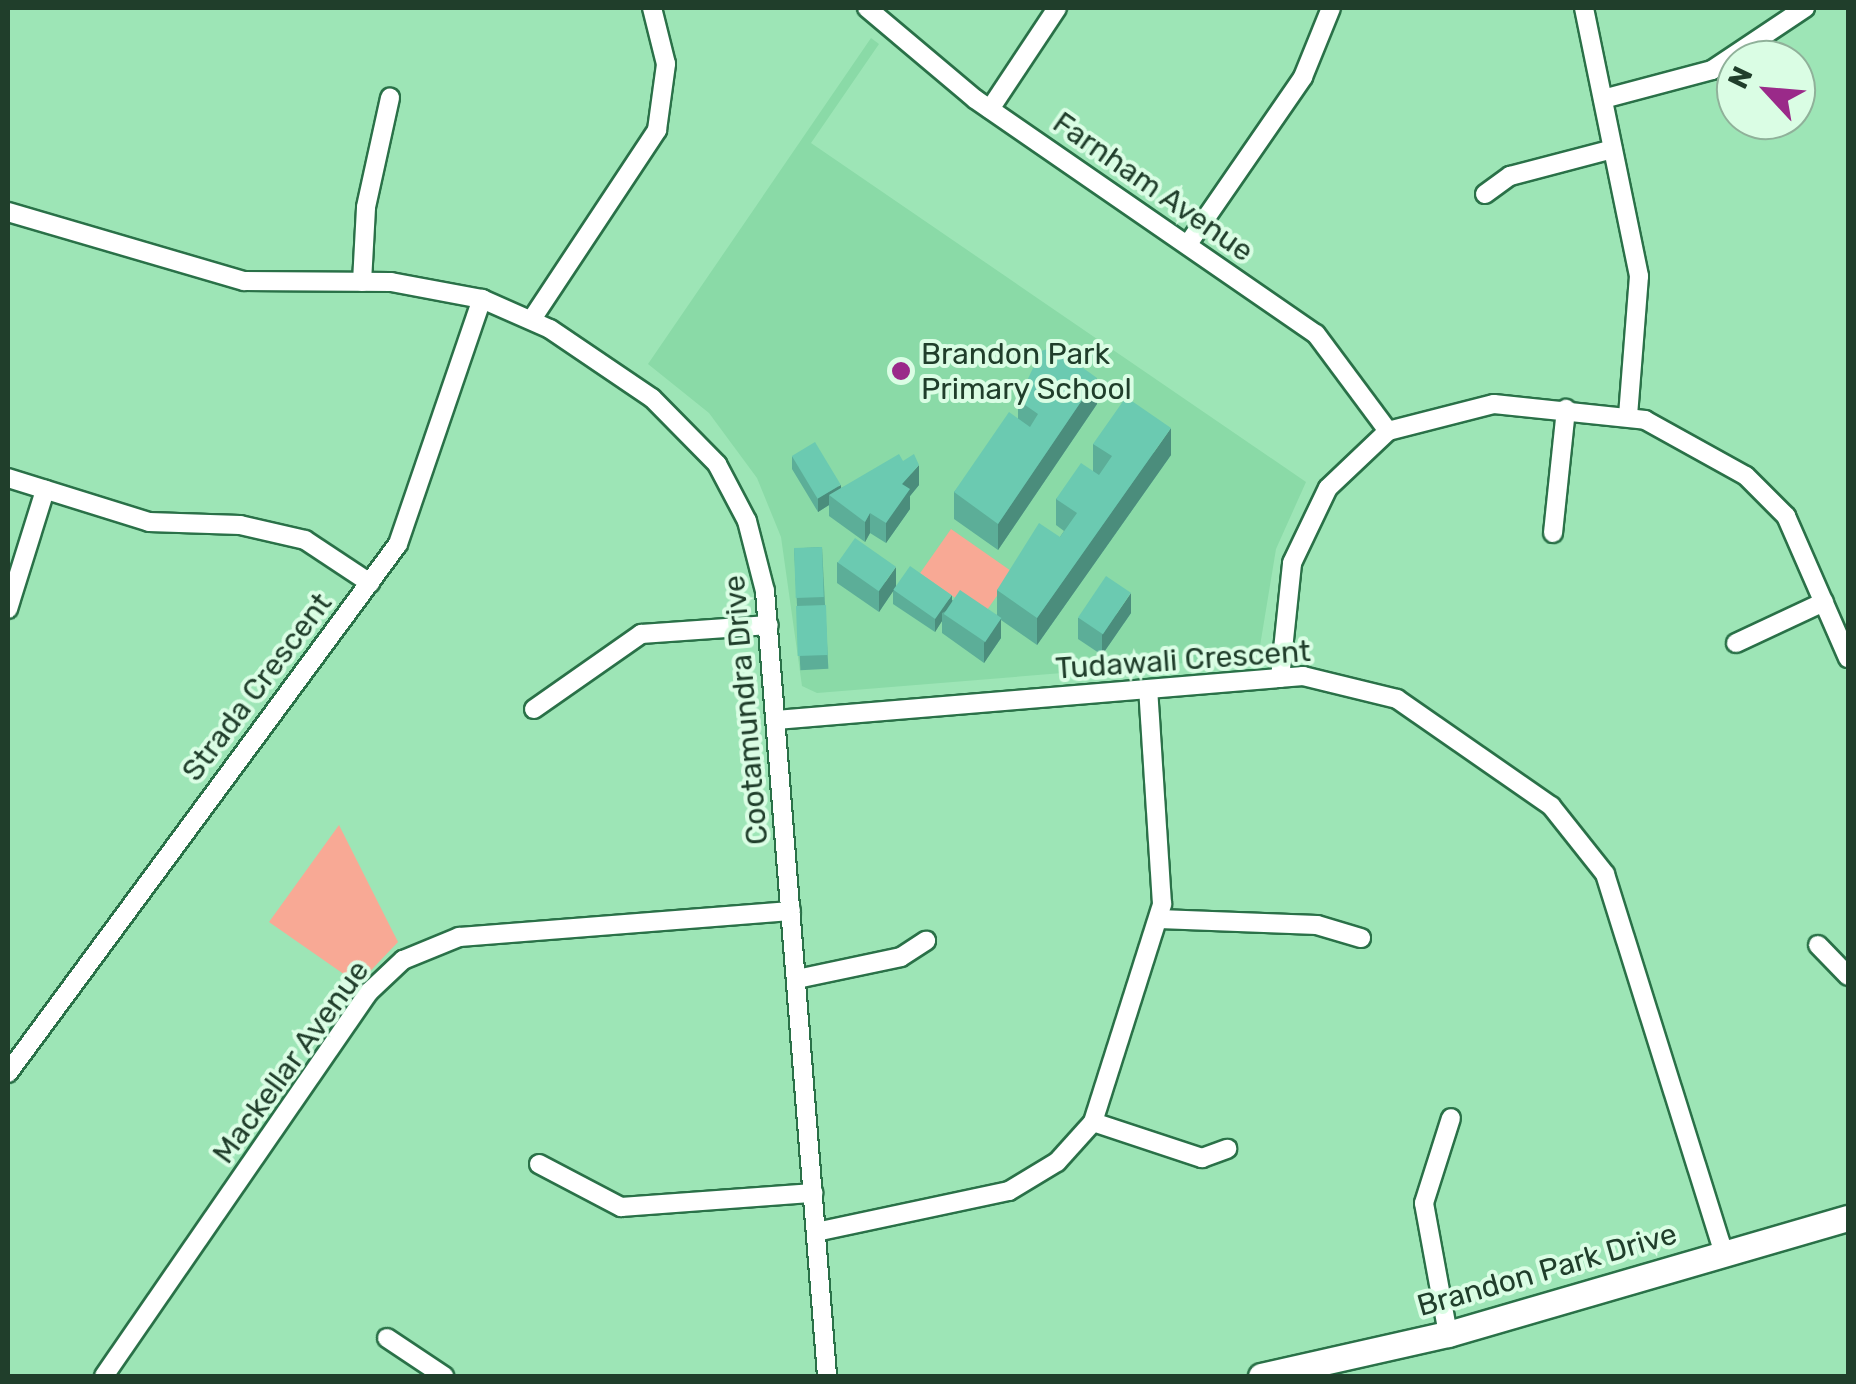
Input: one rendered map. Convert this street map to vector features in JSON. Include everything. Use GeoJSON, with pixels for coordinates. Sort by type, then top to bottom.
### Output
{"type":"FeatureCollection","features":[{"type":"Feature","properties":{"kind":"street","name":"Farnham Avenue"},"geometry":{"type":"LineString","coordinates":[[867,8],[990,108],[1326,343],[1388,431]]}},
{"type":"Feature","properties":{"kind":"street"},"geometry":{"type":"LineString","coordinates":[[990,108],[1057,8]]}},
{"type":"Feature","properties":{"kind":"street"},"geometry":{"type":"LineString","coordinates":[[1188,244],[1303,78],[1331,8]]}},
{"type":"Feature","properties":{"kind":"street"},"geometry":{"type":"LineString","coordinates":[[1584,8],[1639,276],[1628,416]]}},
{"type":"Feature","properties":{"kind":"street"},"geometry":{"type":"LineString","coordinates":[[1603,99],[1712,70],[1804,8]]}},
{"type":"Feature","properties":{"kind":"street"},"geometry":{"type":"LineString","coordinates":[[532,319],[657,130],[666,64],[656,9]]}},
{"type":"Feature","properties":{"kind":"street"},"geometry":{"type":"LineString","coordinates":[[362,282],[366,207],[390,98]]}},
{"type":"Feature","properties":{"kind":"street"},"geometry":{"type":"LineString","coordinates":[[1485,194],[1510,176],[1614,150]]}},
{"type":"Feature","properties":{"kind":"street","name":"Cootamundra Drive"},"geometry":{"type":"LineString","coordinates":[[8,212],[244,281],[362,282],[482,298],[532,319],[662,406],[710,456],[755,540],[769,625],[826,1376]]}},
{"type":"Feature","properties":{"kind":"street","name":"Strada Crescent"},"geometry":{"type":"LineString","coordinates":[[8,1073],[370,583],[412,516],[482,298]]}},
{"type":"Feature","properties":{"kind":"street"},"geometry":{"type":"LineString","coordinates":[[1280,678],[1304,530],[1336,478],[1388,431],[1464,406],[1628,416],[1685,436],[1758,485],[1786,516],[1848,658]]}},
{"type":"Feature","properties":{"kind":"street"},"geometry":{"type":"LineString","coordinates":[[1553,533],[1566,410]]}},
{"type":"Feature","properties":{"kind":"street"},"geometry":{"type":"LineString","coordinates":[[8,478],[149,522],[240,526],[305,540],[370,583]]}},
{"type":"Feature","properties":{"kind":"street"},"geometry":{"type":"LineString","coordinates":[[8,609],[45,490]]}},
{"type":"Feature","properties":{"kind":"street"},"geometry":{"type":"LineString","coordinates":[[1736,643],[1824,602]]}},
{"type":"Feature","properties":{"kind":"street"},"geometry":{"type":"LineString","coordinates":[[534,709],[641,634],[769,625]]}},
{"type":"Feature","properties":{"kind":"street","name":"Tudawali Crescent"},"geometry":{"type":"LineString","coordinates":[[776,720],[1280,678],[1334,677],[1384,692],[1540,797],[1580,836],[1628,926],[1724,1254]]}},
{"type":"Feature","properties":{"kind":"street"},"geometry":{"type":"LineString","coordinates":[[816,1232],[1009,1191],[1057,1162],[1093,1122],[1159,919],[1148,689]]}},
{"type":"Feature","properties":{"kind":"street","name":"Mackellar Avenue"},"geometry":{"type":"LineString","coordinates":[[104,1376],[369,992],[402,960],[459,937],[792,911]]}},
{"type":"Feature","properties":{"kind":"street"},"geometry":{"type":"LineString","coordinates":[[1159,919],[1317,925],[1360,938]]}},
{"type":"Feature","properties":{"kind":"street"},"geometry":{"type":"LineString","coordinates":[[797,979],[901,957],[926,941]]}},
{"type":"Feature","properties":{"kind":"street"},"geometry":{"type":"LineString","coordinates":[[1818,945],[1848,976]]}},
{"type":"Feature","properties":{"kind":"street"},"geometry":{"type":"LineString","coordinates":[[1448,1334],[1424,1203],[1451,1118]]}},
{"type":"Feature","properties":{"kind":"street"},"geometry":{"type":"LineString","coordinates":[[1093,1122],[1202,1158],[1226,1148]]}},
{"type":"Feature","properties":{"kind":"street"},"geometry":{"type":"LineString","coordinates":[[540,1164],[621,1207],[813,1193]]}},
{"type":"Feature","properties":{"kind":"street","name":"Brandon Park Drive"},"geometry":{"type":"LineString","coordinates":[[1261,1376],[1448,1334],[1848,1218]]}},
{"type":"Feature","properties":{"kind":"street"},"geometry":{"type":"LineString","coordinates":[[387,1338],[444,1376]]}},
{"type":"Feature","properties":{"kind":"shaded area","name":"Brandon Park Primary School"},"geometry":{"type":"Polygon","coordinates":[[[871,38],[879,44],[811,143],[1306,482],[1276,549],[1260,646],[1247,658],[817,693],[802,686],[781,537],[757,478],[709,413],[648,364],[871,38]]]}},
{"type":"Feature","properties":{"kind":"shaded area"},"geometry":{"type":"Polygon","coordinates":[[[951,529],[1013,573],[982,617],[920,573],[951,529]]]}},
{"type":"Feature","properties":{"kind":"shaded area"},"geometry":{"type":"Polygon","coordinates":[[[339,825],[398,942],[358,984],[269,922],[339,825]]]}},
{"type":"Feature","properties":{"kind":"building"},"geometry":{"type":"Polygon","coordinates":[[[1054,347],[1097,378],[998,524],[954,492],[1009,412],[1030,427],[1038,414],[1018,400],[1041,351],[1054,347]]]}},
{"type":"Feature","properties":{"kind":"building"},"geometry":{"type":"Polygon","coordinates":[[[1126,397],[1171,428],[1037,618],[997,590],[1039,523],[1060,537],[1077,513],[1056,499],[1081,463],[1099,475],[1112,456],[1093,444],[1126,397]]]}},
{"type":"Feature","properties":{"kind":"building"},"geometry":{"type":"Polygon","coordinates":[[[815,442],[841,485],[818,499],[792,456],[815,442]]]}},
{"type":"Feature","properties":{"kind":"building"},"geometry":{"type":"Polygon","coordinates":[[[899,454],[903,461],[914,454],[919,465],[902,484],[910,489],[886,523],[870,513],[865,522],[829,495],[899,454]]]}},
{"type":"Feature","properties":{"kind":"building"},"geometry":{"type":"Polygon","coordinates":[[[855,538],[896,567],[879,591],[838,563],[855,538]]]}},
{"type":"Feature","properties":{"kind":"building"},"geometry":{"type":"Polygon","coordinates":[[[822,547],[824,597],[796,598],[794,548],[822,547]]]}},
{"type":"Feature","properties":{"kind":"building"},"geometry":{"type":"Polygon","coordinates":[[[910,566],[952,595],[935,619],[893,590],[910,566]]]}},
{"type":"Feature","properties":{"kind":"building"},"geometry":{"type":"Polygon","coordinates":[[[1106,576],[1131,593],[1103,634],[1078,617],[1106,576]]]}},
{"type":"Feature","properties":{"kind":"building"},"geometry":{"type":"Polygon","coordinates":[[[960,590],[1001,618],[985,642],[944,614],[960,590]]]}},
{"type":"Feature","properties":{"kind":"building"},"geometry":{"type":"Polygon","coordinates":[[[826,605],[828,655],[798,656],[796,606],[826,605]]]}},
{"type":"Feature","properties":{"kind":"place","name":"Brandon Park Primary School"},"geometry":{"type":"Point","coordinates":[901,371]}}]}
